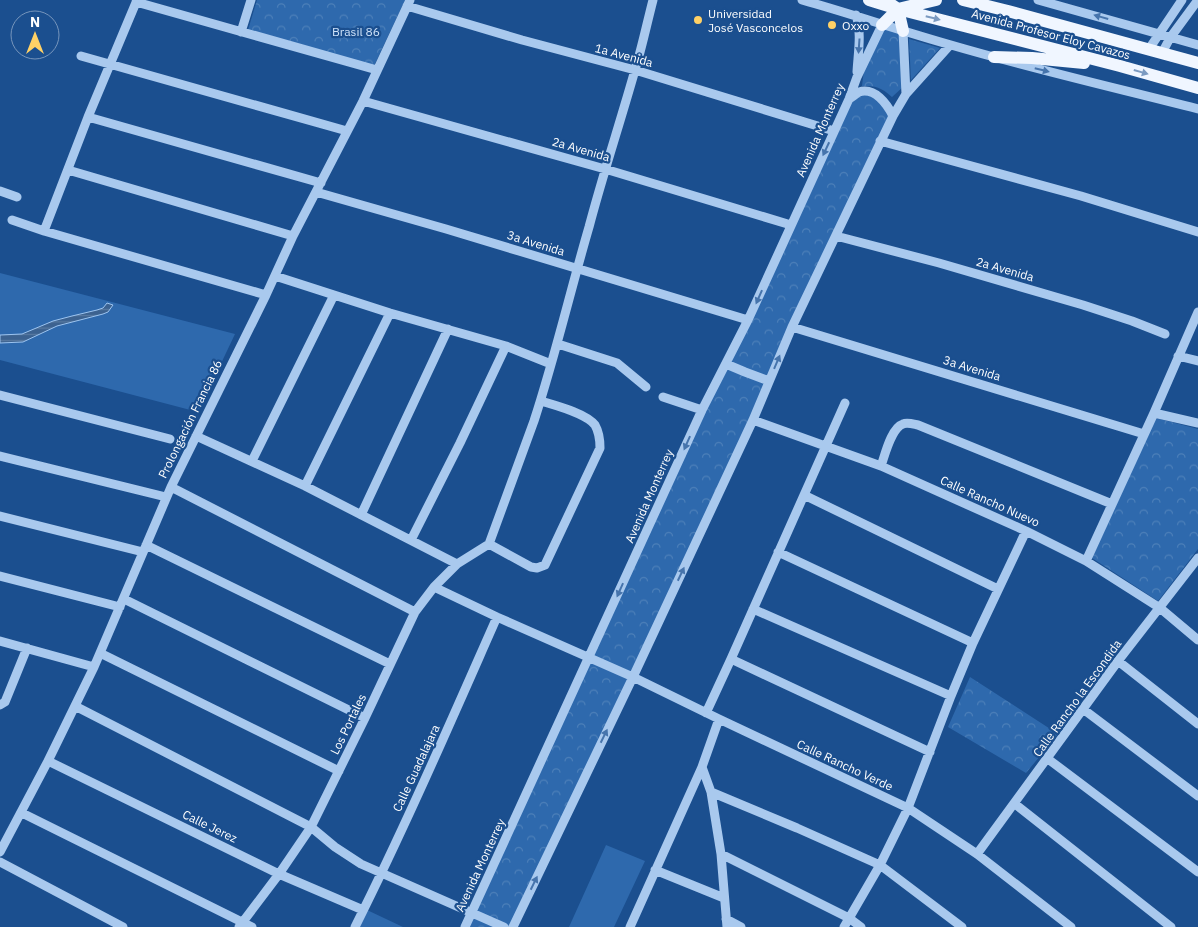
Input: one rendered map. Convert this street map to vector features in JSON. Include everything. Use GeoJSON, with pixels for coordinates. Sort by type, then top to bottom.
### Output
{"type":"FeatureCollection","features":[{"type":"Feature","properties":{"kind":"main road","name":"Avenida Profesor Eloy Cavazos"},"geometry":{"type":"LineString","coordinates":[[869,0],[1198,88]]}},
{"type":"Feature","properties":{"kind":"main road"},"geometry":{"type":"LineString","coordinates":[[886,0],[898,9],[904,31]]}},
{"type":"Feature","properties":{"kind":"main road"},"geometry":{"type":"LineString","coordinates":[[882,25],[898,9],[936,0]]}},
{"type":"Feature","properties":{"kind":"main road","name":"Avenida Profesor Eloy Cavazos"},"geometry":{"type":"LineString","coordinates":[[963,0],[1198,63]]}},
{"type":"Feature","properties":{"kind":"main road"},"geometry":{"type":"LineString","coordinates":[[994,58],[1032,58],[1120,66]]}},
{"type":"Feature","properties":{"kind":"street"},"geometry":{"type":"LineString","coordinates":[[241,32],[252,0]]}},
{"type":"Feature","properties":{"kind":"street"},"geometry":{"type":"LineString","coordinates":[[541,401],[569,410],[593,423],[600,437],[600,448],[545,564],[542,567],[531,567],[489,544],[541,401],[653,0]]}},
{"type":"Feature","properties":{"kind":"street"},"geometry":{"type":"LineString","coordinates":[[802,0],[994,58],[1198,109]]}},
{"type":"Feature","properties":{"kind":"street"},"geometry":{"type":"LineString","coordinates":[[1038,0],[1198,45]]}},
{"type":"Feature","properties":{"kind":"street"},"geometry":{"type":"LineString","coordinates":[[1156,51],[1160,34],[1182,0]]}},
{"type":"Feature","properties":{"kind":"street"},"geometry":{"type":"LineString","coordinates":[[1156,51],[1170,38],[1198,0]]}},
{"type":"Feature","properties":{"kind":"street"},"geometry":{"type":"LineString","coordinates":[[44,231],[88,116],[137,1],[377,70]]}},
{"type":"Feature","properties":{"kind":"street","name":"1a Avenida"},"geometry":{"type":"LineString","coordinates":[[408,3],[522,40],[635,70],[834,131]]}},
{"type":"Feature","properties":{"kind":"street","name":"Prolongación Francia 86"},"geometry":{"type":"LineString","coordinates":[[0,852],[22,813],[94,667],[166,497],[266,295],[293,236],[363,101],[408,3]]}},
{"type":"Feature","properties":{"kind":"street","name":"Avenida Monterrey"},"geometry":{"type":"LineString","coordinates":[[856,15],[860,27],[857,77]]}},
{"type":"Feature","properties":{"kind":"street","name":"Avenida Monterrey"},"geometry":{"type":"LineString","coordinates":[[465,927],[702,410],[748,320],[882,25]]}},
{"type":"Feature","properties":{"kind":"street"},"geometry":{"type":"LineString","coordinates":[[904,31],[906,94]]}},
{"type":"Feature","properties":{"kind":"street"},"geometry":{"type":"LineString","coordinates":[[514,927],[753,420],[792,326],[892,116],[906,94],[950,45]]}},
{"type":"Feature","properties":{"kind":"street"},"geometry":{"type":"LineString","coordinates":[[81,56],[348,131]]}},
{"type":"Feature","properties":{"kind":"street"},"geometry":{"type":"LineString","coordinates":[[849,99],[862,92],[876,94],[888,106],[892,116]]}},
{"type":"Feature","properties":{"kind":"street","name":"2a Avenida"},"geometry":{"type":"LineString","coordinates":[[363,101],[605,169],[790,226]]}},
{"type":"Feature","properties":{"kind":"street"},"geometry":{"type":"LineString","coordinates":[[88,116],[321,183]]}},
{"type":"Feature","properties":{"kind":"street"},"geometry":{"type":"LineString","coordinates":[[880,141],[1081,196],[1198,232]]}},
{"type":"Feature","properties":{"kind":"street"},"geometry":{"type":"LineString","coordinates":[[68,170],[293,236]]}},
{"type":"Feature","properties":{"kind":"street"},"geometry":{"type":"LineString","coordinates":[[0,191],[17,197]]}},
{"type":"Feature","properties":{"kind":"street","name":"3a Avenida"},"geometry":{"type":"LineString","coordinates":[[316,192],[748,320]]}},
{"type":"Feature","properties":{"kind":"street"},"geometry":{"type":"LineString","coordinates":[[12,220],[266,295]]}},
{"type":"Feature","properties":{"kind":"street","name":"2a Avenida"},"geometry":{"type":"LineString","coordinates":[[836,236],[1057,297],[1132,321],[1165,334]]}},
{"type":"Feature","properties":{"kind":"street"},"geometry":{"type":"LineString","coordinates":[[275,276],[506,346],[551,364]]}},
{"type":"Feature","properties":{"kind":"street"},"geometry":{"type":"LineString","coordinates":[[252,461],[334,295]]}},
{"type":"Feature","properties":{"kind":"street"},"geometry":{"type":"LineString","coordinates":[[305,486],[390,312]]}},
{"type":"Feature","properties":{"kind":"street"},"geometry":{"type":"LineString","coordinates":[[1086,561],[1198,312]]}},
{"type":"Feature","properties":{"kind":"street","name":"3a Avenida"},"geometry":{"type":"LineString","coordinates":[[792,326],[1144,434]]}},
{"type":"Feature","properties":{"kind":"street"},"geometry":{"type":"LineString","coordinates":[[361,515],[448,329]]}},
{"type":"Feature","properties":{"kind":"street"},"geometry":{"type":"LineString","coordinates":[[558,344],[617,363],[646,388]]}},
{"type":"Feature","properties":{"kind":"street"},"geometry":{"type":"LineString","coordinates":[[411,540],[506,346]]}},
{"type":"Feature","properties":{"kind":"street"},"geometry":{"type":"LineString","coordinates":[[1178,356],[1198,361]]}},
{"type":"Feature","properties":{"kind":"street"},"geometry":{"type":"LineString","coordinates":[[726,364],[769,381]]}},
{"type":"Feature","properties":{"kind":"street"},"geometry":{"type":"LineString","coordinates":[[0,395],[170,439]]}},
{"type":"Feature","properties":{"kind":"street"},"geometry":{"type":"LineString","coordinates":[[663,397],[702,410]]}},
{"type":"Feature","properties":{"kind":"street"},"geometry":{"type":"LineString","coordinates":[[706,713],[845,403]]}},
{"type":"Feature","properties":{"kind":"street"},"geometry":{"type":"LineString","coordinates":[[1154,413],[1198,424]]}},
{"type":"Feature","properties":{"kind":"street","name":"Calle Rancho Nuevo"},"geometry":{"type":"LineString","coordinates":[[753,420],[882,466],[1026,531],[1086,561],[1160,608],[1198,640]]}},
{"type":"Feature","properties":{"kind":"street"},"geometry":{"type":"LineString","coordinates":[[882,466],[894,432],[899,426],[904,423],[918,425],[1112,504]]}},
{"type":"Feature","properties":{"kind":"street"},"geometry":{"type":"LineString","coordinates":[[196,436],[305,486],[456,564]]}},
{"type":"Feature","properties":{"kind":"street"},"geometry":{"type":"LineString","coordinates":[[0,456],[166,497]]}},
{"type":"Feature","properties":{"kind":"street"},"geometry":{"type":"LineString","coordinates":[[171,487],[415,612]]}},
{"type":"Feature","properties":{"kind":"street"},"geometry":{"type":"LineString","coordinates":[[804,495],[998,589]]}},
{"type":"Feature","properties":{"kind":"street"},"geometry":{"type":"LineString","coordinates":[[0,516],[145,548],[390,664]]}},
{"type":"Feature","properties":{"kind":"street"},"geometry":{"type":"LineString","coordinates":[[844,927],[880,865],[908,808],[951,696],[1026,531]]}},
{"type":"Feature","properties":{"kind":"street","name":"Los Portales"},"geometry":{"type":"LineString","coordinates":[[241,925],[311,827],[415,612],[434,587],[456,564],[489,544]]}},
{"type":"Feature","properties":{"kind":"street"},"geometry":{"type":"LineString","coordinates":[[778,552],[974,644]]}},
{"type":"Feature","properties":{"kind":"street","name":"Calle Rancho la Escondida"},"geometry":{"type":"LineString","coordinates":[[977,854],[1118,661],[1198,559]]}},
{"type":"Feature","properties":{"kind":"street"},"geometry":{"type":"LineString","coordinates":[[0,576],[122,603],[365,718]]}},
{"type":"Feature","properties":{"kind":"street","name":"Calle Rancho Verde"},"geometry":{"type":"LineString","coordinates":[[434,587],[497,618],[633,676],[706,713],[908,808],[977,854],[1071,927]]}},
{"type":"Feature","properties":{"kind":"street"},"geometry":{"type":"LineString","coordinates":[[753,609],[951,696]]}},
{"type":"Feature","properties":{"kind":"street","name":"Calle Guadalajara"},"geometry":{"type":"LineString","coordinates":[[355,927],[497,618]]}},
{"type":"Feature","properties":{"kind":"street"},"geometry":{"type":"LineString","coordinates":[[0,641],[94,667]]}},
{"type":"Feature","properties":{"kind":"street"},"geometry":{"type":"LineString","coordinates":[[2,704],[28,648]]}},
{"type":"Feature","properties":{"kind":"street"},"geometry":{"type":"LineString","coordinates":[[100,653],[339,771]]}},
{"type":"Feature","properties":{"kind":"street"},"geometry":{"type":"LineString","coordinates":[[731,658],[930,752]]}},
{"type":"Feature","properties":{"kind":"street"},"geometry":{"type":"LineString","coordinates":[[1118,661],[1198,724]]}},
{"type":"Feature","properties":{"kind":"street"},"geometry":{"type":"LineString","coordinates":[[75,706],[311,827],[350,858],[504,927]]}},
{"type":"Feature","properties":{"kind":"street"},"geometry":{"type":"LineString","coordinates":[[1083,709],[1198,796]]}},
{"type":"Feature","properties":{"kind":"street"},"geometry":{"type":"LineString","coordinates":[[632,926],[655,870],[702,767],[719,719]]}},
{"type":"Feature","properties":{"kind":"street"},"geometry":{"type":"LineString","coordinates":[[1048,759],[1198,872]]}},
{"type":"Feature","properties":{"kind":"street","name":"Calle Jerez"},"geometry":{"type":"LineString","coordinates":[[48,761],[279,874],[363,910]]}},
{"type":"Feature","properties":{"kind":"street"},"geometry":{"type":"LineString","coordinates":[[702,767],[711,792],[720,854],[726,923],[741,927]]}},
{"type":"Feature","properties":{"kind":"street"},"geometry":{"type":"LineString","coordinates":[[711,792],[880,865],[962,927]]}},
{"type":"Feature","properties":{"kind":"street"},"geometry":{"type":"LineString","coordinates":[[1014,804],[1171,927]]}},
{"type":"Feature","properties":{"kind":"street"},"geometry":{"type":"LineString","coordinates":[[22,813],[241,925],[252,927]]}},
{"type":"Feature","properties":{"kind":"street"},"geometry":{"type":"LineString","coordinates":[[720,854],[849,918],[861,927]]}},
{"type":"Feature","properties":{"kind":"street"},"geometry":{"type":"LineString","coordinates":[[0,862],[123,927]]}},
{"type":"Feature","properties":{"kind":"street"},"geometry":{"type":"LineString","coordinates":[[655,870],[724,898]]}},
{"type":"Feature","properties":{"kind":"green space","name":"Brasil 86"},"geometry":{"type":"Polygon","coordinates":[[[257,0],[405,0],[373,68],[248,30],[257,0]]]}},
{"type":"Feature","properties":{"kind":"green space"},"geometry":{"type":"Polygon","coordinates":[[[883,27],[902,33],[904,86],[892,97],[878,88],[862,86],[864,70],[883,27]]]}},
{"type":"Feature","properties":{"kind":"green space"},"geometry":{"type":"Polygon","coordinates":[[[909,39],[940,48],[911,80],[909,39]]]}},
{"type":"Feature","properties":{"kind":"green space"},"geometry":{"type":"Polygon","coordinates":[[[858,93],[876,94],[893,116],[513,927],[465,927],[849,99],[858,93]]]}},
{"type":"Feature","properties":{"kind":"green space"},"geometry":{"type":"Polygon","coordinates":[[[0,273],[235,334],[198,412],[0,360],[0,273]]]}},
{"type":"Feature","properties":{"kind":"green space"},"geometry":{"type":"Polygon","coordinates":[[[1156,418],[1198,429],[1198,549],[1158,601],[1092,558],[1156,418]]]}},
{"type":"Feature","properties":{"kind":"green space"},"geometry":{"type":"Polygon","coordinates":[[[970,677],[1058,734],[1026,773],[948,727],[970,677]]]}},
{"type":"Feature","properties":{"kind":"green space"},"geometry":{"type":"Polygon","coordinates":[[[606,845],[645,861],[614,927],[569,927],[606,845]]]}},
{"type":"Feature","properties":{"kind":"green space"},"geometry":{"type":"Polygon","coordinates":[[[367,910],[403,927],[359,927],[367,910]]]}},
{"type":"Feature","properties":{"kind":"shaded area"},"geometry":{"type":"Polygon","coordinates":[[[107,303],[113,305],[108,312],[103,314],[57,326],[23,342],[0,343],[0,335],[22,334],[53,321],[103,308],[107,303]]]}},
{"type":"Feature","properties":{"kind":"place","name":"Universidad José Vasconcelos"},"geometry":{"type":"Point","coordinates":[698,20]}},
{"type":"Feature","properties":{"kind":"place","name":"Oxxo"},"geometry":{"type":"Point","coordinates":[832,25]}}]}
